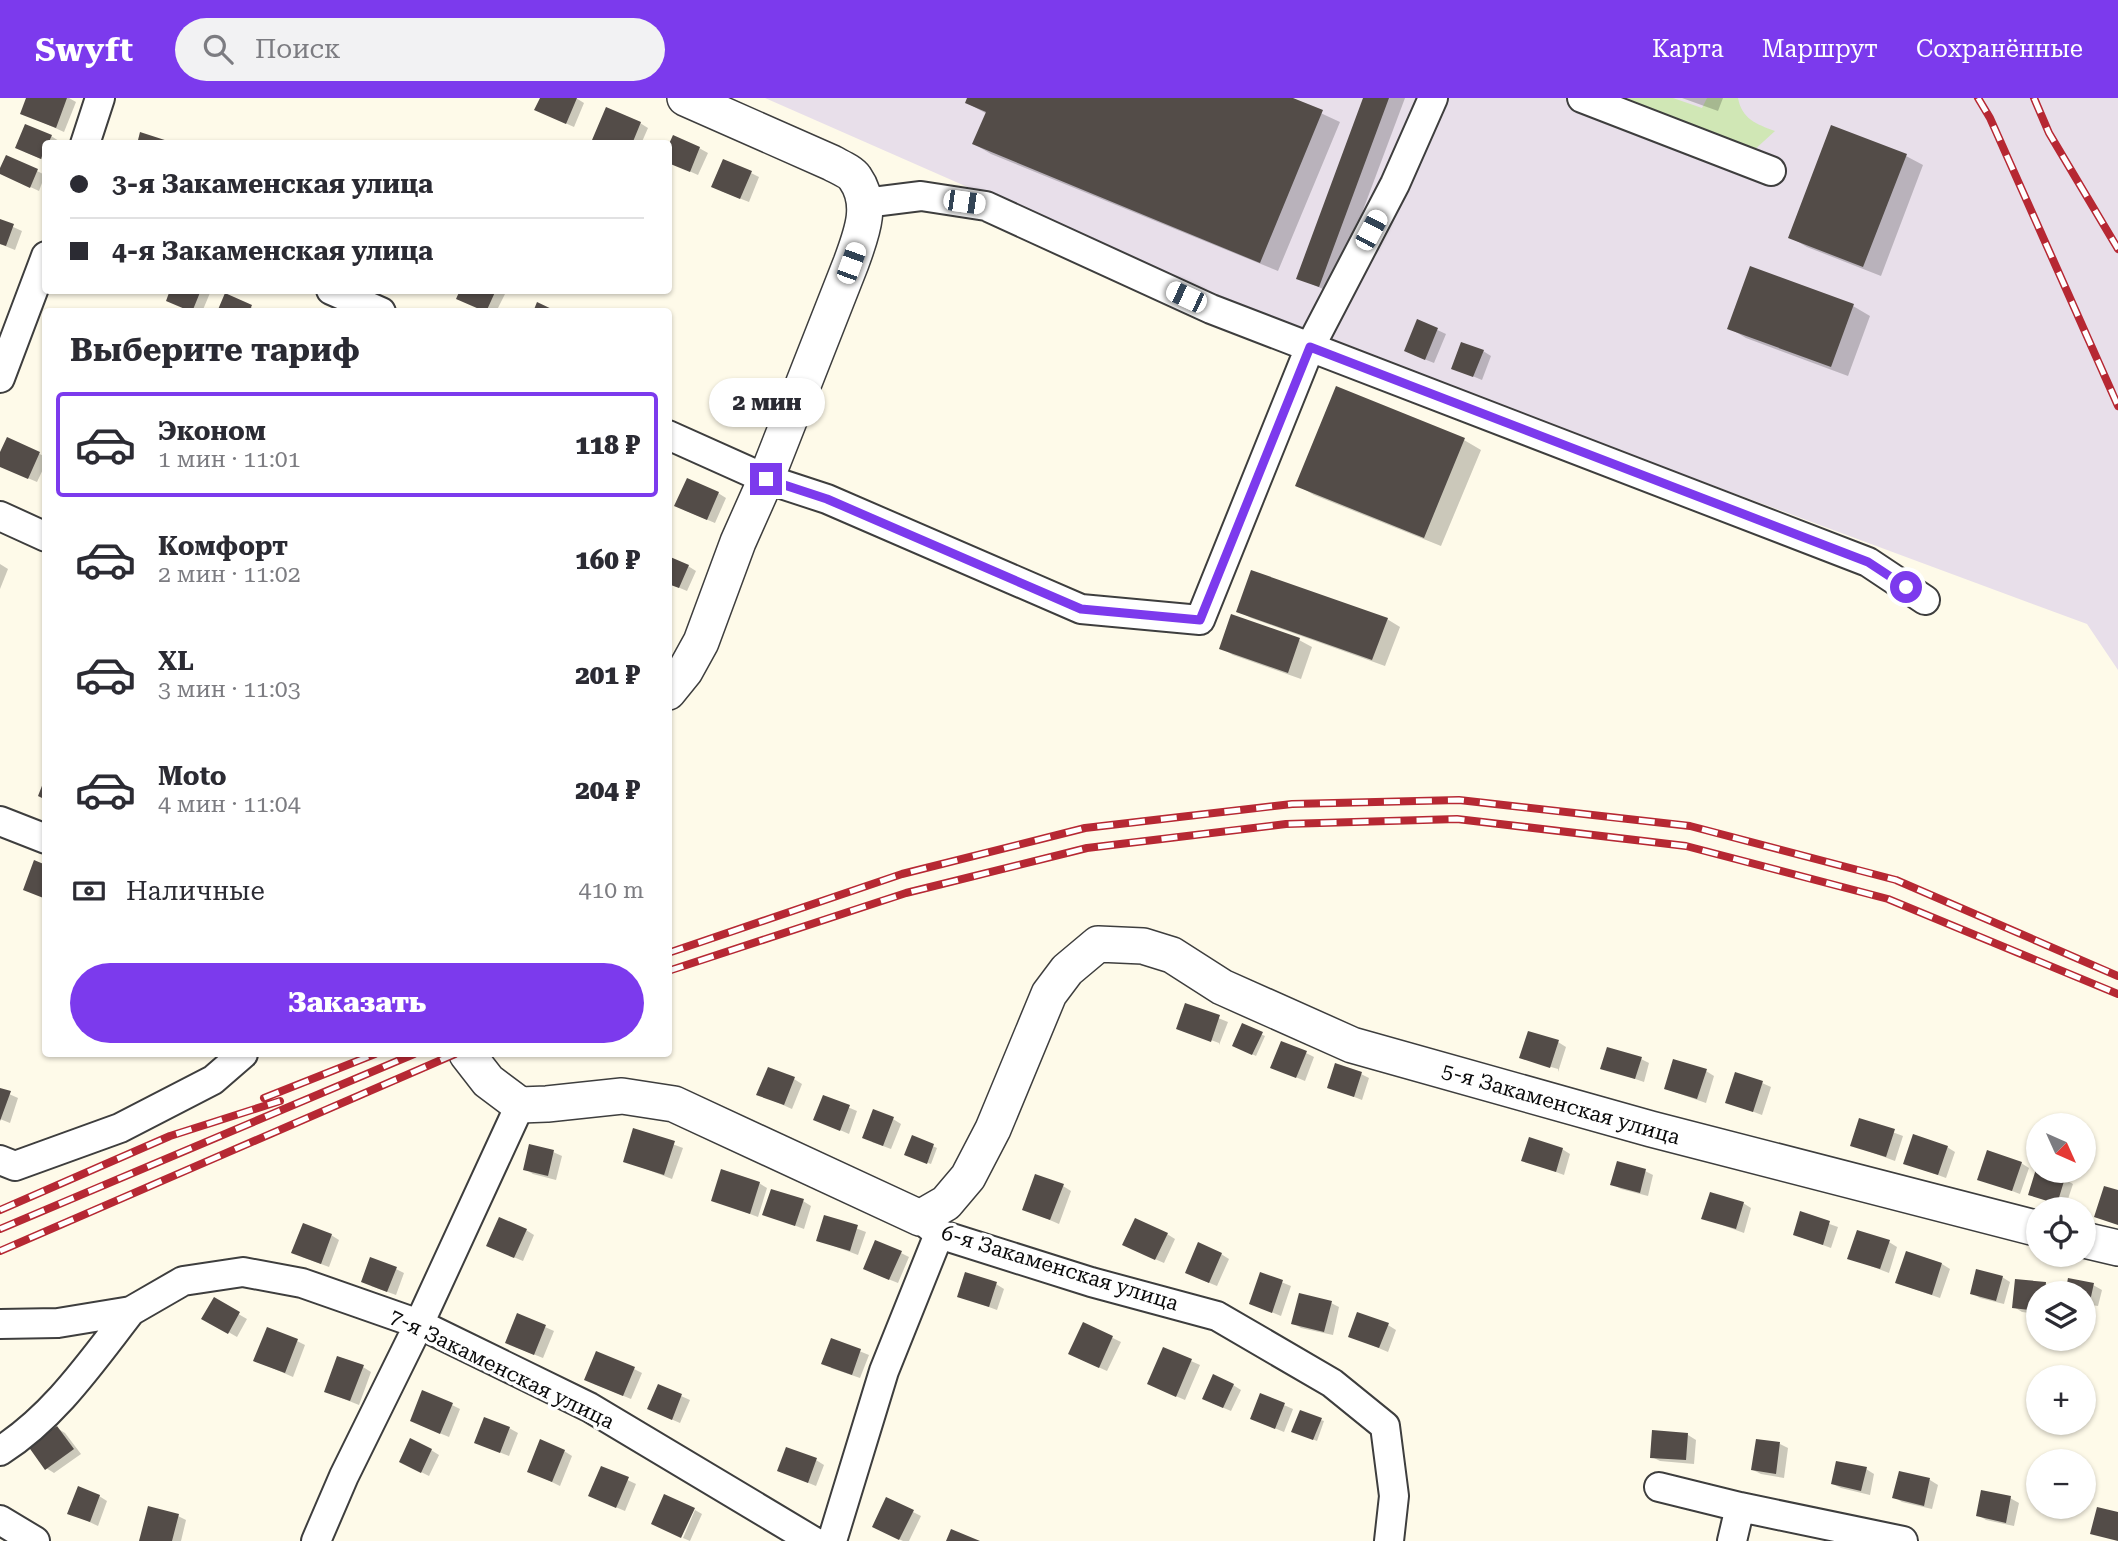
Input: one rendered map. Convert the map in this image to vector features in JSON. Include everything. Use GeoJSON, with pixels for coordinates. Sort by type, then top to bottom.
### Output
{"type":"FeatureCollection","features":[{"type":"Feature","properties":{"kind":"street"},"geometry":{"type":"LineString","coordinates":[[86,140],[100,98]]}},
{"type":"Feature","properties":{"kind":"street"},"geometry":{"type":"LineString","coordinates":[[672,687],[685,671],[701,642],[737,542],[766,479],[864,228],[865,203],[855,176],[832,163],[685,98]]}},
{"type":"Feature","properties":{"kind":"street"},"geometry":{"type":"LineString","coordinates":[[672,437],[766,479],[827,499],[1081,609],[1200,620],[1310,347],[1395,184],[1433,98]]}},
{"type":"Feature","properties":{"kind":"street"},"geometry":{"type":"LineString","coordinates":[[1582,98],[1771,172]]}},
{"type":"Feature","properties":{"kind":"street"},"geometry":{"type":"LineString","coordinates":[[865,203],[920,196],[986,205],[1210,309],[1868,562],[1925,600]]}},
{"type":"Feature","properties":{"kind":"street"},"geometry":{"type":"LineString","coordinates":[[0,378],[42,267]]}},
{"type":"Feature","properties":{"kind":"street"},"geometry":{"type":"LineString","coordinates":[[340,294],[372,308]]}},
{"type":"Feature","properties":{"kind":"street"},"geometry":{"type":"LineString","coordinates":[[0,516],[42,535]]}},
{"type":"Feature","properties":{"kind":"street"},"geometry":{"type":"LineString","coordinates":[[0,821],[42,837]]}},
{"type":"Feature","properties":{"kind":"street","name":"5-я Закаменская улица"},"geometry":{"type":"LineString","coordinates":[[930,1226],[968,1177],[993,1129],[1049,994],[1068,970],[1098,944],[1143,946],[1172,955],[1222,987],[1352,1045],[1651,1129],[2026,1226]]}},
{"type":"Feature","properties":{"kind":"street"},"geometry":{"type":"LineString","coordinates":[[0,1160],[15,1166],[120,1128],[213,1080],[240,1057]]}},
{"type":"Feature","properties":{"kind":"street"},"geometry":{"type":"LineString","coordinates":[[316,1541],[344,1476],[419,1324],[520,1104],[488,1081],[469,1057]]}},
{"type":"Feature","properties":{"kind":"street","name":"6-я Закаменская улица"},"geometry":{"type":"LineString","coordinates":[[520,1104],[622,1097],[674,1104],[930,1226],[1091,1282],[1217,1316],[1332,1382],[1385,1426],[1394,1496],[1389,1541]]}},
{"type":"Feature","properties":{"kind":"street"},"geometry":{"type":"LineString","coordinates":[[832,1541],[930,1226]]}},
{"type":"Feature","properties":{"kind":"street"},"geometry":{"type":"LineString","coordinates":[[2096,1243],[2118,1248]]}},
{"type":"Feature","properties":{"kind":"street","name":"7-я Закаменская улица"},"geometry":{"type":"LineString","coordinates":[[131,1311],[183,1281],[243,1272],[302,1283],[419,1324],[589,1407],[813,1541]]}},
{"type":"Feature","properties":{"kind":"street"},"geometry":{"type":"LineString","coordinates":[[0,1324],[58,1322],[131,1311]]}},
{"type":"Feature","properties":{"kind":"street"},"geometry":{"type":"LineString","coordinates":[[0,1451],[46,1415],[79,1378],[131,1311]]}},
{"type":"Feature","properties":{"kind":"street"},"geometry":{"type":"LineString","coordinates":[[1659,1487],[1903,1541]]}},
{"type":"Feature","properties":{"kind":"street"},"geometry":{"type":"LineString","coordinates":[[1732,1541],[1740,1507]]}},
{"type":"Feature","properties":{"kind":"street"},"geometry":{"type":"LineString","coordinates":[[0,1520],[35,1541]]}},
{"type":"Feature","properties":{"kind":"shaded area"},"geometry":{"type":"Polygon","coordinates":[[[765,98],[2118,98],[2118,670],[2087,624],[1293,330],[765,98]]]}},
{"type":"Feature","properties":{"kind":"green space"},"geometry":{"type":"Polygon","coordinates":[[[1606,98],[1673,98],[1702,108],[1707,98],[1738,98],[1746,116],[1775,131],[1752,152],[1606,98]]]}},
{"type":"Feature","properties":{"kind":"building"},"geometry":{"type":"Polygon","coordinates":[[[26,98],[67,98],[56,128],[20,114],[26,98]]]}},
{"type":"Feature","properties":{"kind":"building"},"geometry":{"type":"Polygon","coordinates":[[[540,98],[577,98],[566,124],[534,110],[540,98]]]}},
{"type":"Feature","properties":{"kind":"building"},"geometry":{"type":"Polygon","coordinates":[[[967,98],[1293,98],[1323,110],[1260,263],[972,144],[986,112],[965,103],[967,98]]]}},
{"type":"Feature","properties":{"kind":"building"},"geometry":{"type":"Polygon","coordinates":[[[1363,98],[1389,98],[1319,287],[1296,279],[1363,98]]]}},
{"type":"Feature","properties":{"kind":"building"},"geometry":{"type":"Polygon","coordinates":[[[606,107],[641,122],[634,140],[592,140],[606,107]]]}},
{"type":"Feature","properties":{"kind":"building"},"geometry":{"type":"Polygon","coordinates":[[[25,124],[52,135],[50,140],[42,140],[41,159],[15,148],[25,124]]]}},
{"type":"Feature","properties":{"kind":"building"},"geometry":{"type":"Polygon","coordinates":[[[1831,125],[1907,154],[1863,267],[1788,238],[1831,125]]]}},
{"type":"Feature","properties":{"kind":"building"},"geometry":{"type":"Polygon","coordinates":[[[140,132],[165,140],[138,140],[140,132]]]}},
{"type":"Feature","properties":{"kind":"building"},"geometry":{"type":"Polygon","coordinates":[[[673,135],[700,147],[690,172],[672,165],[671,140],[673,135]]]}},
{"type":"Feature","properties":{"kind":"building"},"geometry":{"type":"Polygon","coordinates":[[[6,155],[38,169],[30,188],[0,174],[6,155]]]}},
{"type":"Feature","properties":{"kind":"building"},"geometry":{"type":"Polygon","coordinates":[[[723,159],[752,171],[740,199],[711,187],[723,159]]]}},
{"type":"Feature","properties":{"kind":"building"},"geometry":{"type":"Polygon","coordinates":[[[0,219],[14,224],[6,246],[0,244],[0,219]]]}},
{"type":"Feature","properties":{"kind":"building"},"geometry":{"type":"Polygon","coordinates":[[[1750,266],[1854,304],[1831,367],[1727,329],[1750,266]]]}},
{"type":"Feature","properties":{"kind":"building"},"geometry":{"type":"Polygon","coordinates":[[[169,294],[199,294],[194,308],[183,308],[166,301],[169,294]]]}},
{"type":"Feature","properties":{"kind":"building"},"geometry":{"type":"Polygon","coordinates":[[[225,294],[252,305],[251,308],[219,308],[225,294]]]}},
{"type":"Feature","properties":{"kind":"building"},"geometry":{"type":"Polygon","coordinates":[[[458,294],[494,294],[488,308],[477,308],[456,299],[458,294]]]}},
{"type":"Feature","properties":{"kind":"building"},"geometry":{"type":"Polygon","coordinates":[[[537,302],[550,308],[535,308],[537,302]]]}},
{"type":"Feature","properties":{"kind":"building"},"geometry":{"type":"Polygon","coordinates":[[[1417,319],[1438,328],[1425,360],[1404,351],[1417,319]]]}},
{"type":"Feature","properties":{"kind":"building"},"geometry":{"type":"Polygon","coordinates":[[[1461,342],[1484,350],[1473,377],[1451,369],[1461,342]]]}},
{"type":"Feature","properties":{"kind":"building"},"geometry":{"type":"Polygon","coordinates":[[[726,381],[755,392],[744,422],[715,412],[726,381]]]}},
{"type":"Feature","properties":{"kind":"building"},"geometry":{"type":"Polygon","coordinates":[[[1336,386],[1465,438],[1424,538],[1295,486],[1336,386]]]}},
{"type":"Feature","properties":{"kind":"building"},"geometry":{"type":"Polygon","coordinates":[[[7,437],[40,452],[28,479],[0,467],[0,452],[7,437]]]}},
{"type":"Feature","properties":{"kind":"building"},"geometry":{"type":"Polygon","coordinates":[[[687,478],[719,492],[707,520],[674,506],[687,478]]]}},
{"type":"Feature","properties":{"kind":"building"},"geometry":{"type":"Polygon","coordinates":[[[672,558],[689,565],[679,588],[672,585],[672,558]]]}},
{"type":"Feature","properties":{"kind":"building"},"geometry":{"type":"Polygon","coordinates":[[[1251,570],[1388,618],[1372,660],[1236,612],[1251,570]]]}},
{"type":"Feature","properties":{"kind":"building"},"geometry":{"type":"Polygon","coordinates":[[[1231,614],[1300,638],[1288,673],[1219,649],[1231,614]]]}},
{"type":"Feature","properties":{"kind":"building"},"geometry":{"type":"Polygon","coordinates":[[[34,860],[42,863],[42,897],[23,890],[34,860]]]}},
{"type":"Feature","properties":{"kind":"building"},"geometry":{"type":"Polygon","coordinates":[[[1185,1003],[1220,1015],[1211,1042],[1176,1029],[1185,1003]]]}},
{"type":"Feature","properties":{"kind":"building"},"geometry":{"type":"Polygon","coordinates":[[[1242,1023],[1263,1032],[1252,1055],[1232,1046],[1242,1023]]]}},
{"type":"Feature","properties":{"kind":"building"},"geometry":{"type":"Polygon","coordinates":[[[1528,1031],[1559,1040],[1550,1068],[1519,1058],[1528,1031]]]}},
{"type":"Feature","properties":{"kind":"building"},"geometry":{"type":"Polygon","coordinates":[[[1281,1041],[1307,1051],[1296,1078],[1270,1068],[1281,1041]]]}},
{"type":"Feature","properties":{"kind":"building"},"geometry":{"type":"Polygon","coordinates":[[[1607,1047],[1642,1057],[1635,1079],[1600,1069],[1607,1047]]]}},
{"type":"Feature","properties":{"kind":"building"},"geometry":{"type":"Polygon","coordinates":[[[1673,1059],[1707,1069],[1697,1099],[1664,1089],[1673,1059]]]}},
{"type":"Feature","properties":{"kind":"building"},"geometry":{"type":"Polygon","coordinates":[[[1335,1063],[1362,1072],[1354,1097],[1327,1088],[1335,1063]]]}},
{"type":"Feature","properties":{"kind":"building"},"geometry":{"type":"Polygon","coordinates":[[[768,1067],[795,1077],[784,1105],[756,1095],[768,1067]]]}},
{"type":"Feature","properties":{"kind":"building"},"geometry":{"type":"Polygon","coordinates":[[[1735,1072],[1763,1081],[1753,1112],[1725,1103],[1735,1072]]]}},
{"type":"Feature","properties":{"kind":"building"},"geometry":{"type":"Polygon","coordinates":[[[0,1088],[11,1091],[0,1121],[0,1088]]]}},
{"type":"Feature","properties":{"kind":"building"},"geometry":{"type":"Polygon","coordinates":[[[823,1095],[850,1105],[840,1131],[813,1120],[823,1095]]]}},
{"type":"Feature","properties":{"kind":"building"},"geometry":{"type":"Polygon","coordinates":[[[873,1109],[894,1117],[883,1146],[862,1138],[873,1109]]]}},
{"type":"Feature","properties":{"kind":"building"},"geometry":{"type":"Polygon","coordinates":[[[1859,1118],[1895,1129],[1886,1157],[1850,1146],[1859,1118]]]}},
{"type":"Feature","properties":{"kind":"building"},"geometry":{"type":"Polygon","coordinates":[[[633,1128],[675,1141],[664,1175],[623,1162],[633,1128]]]}},
{"type":"Feature","properties":{"kind":"building"},"geometry":{"type":"Polygon","coordinates":[[[1913,1134],[1948,1146],[1938,1175],[1903,1164],[1913,1134]]]}},
{"type":"Feature","properties":{"kind":"building"},"geometry":{"type":"Polygon","coordinates":[[[912,1135],[934,1144],[927,1164],[904,1155],[912,1135]]]}},
{"type":"Feature","properties":{"kind":"building"},"geometry":{"type":"Polygon","coordinates":[[[1529,1137],[1563,1148],[1556,1172],[1521,1161],[1529,1137]]]}},
{"type":"Feature","properties":{"kind":"building"},"geometry":{"type":"Polygon","coordinates":[[[529,1144],[554,1150],[548,1176],[523,1170],[529,1144]]]}},
{"type":"Feature","properties":{"kind":"building"},"geometry":{"type":"Polygon","coordinates":[[[1987,1150],[2022,1162],[2012,1191],[1977,1180],[1987,1150]]]}},
{"type":"Feature","properties":{"kind":"building"},"geometry":{"type":"Polygon","coordinates":[[[1617,1161],[1646,1169],[1640,1193],[1610,1185],[1617,1161]]]}},
{"type":"Feature","properties":{"kind":"building"},"geometry":{"type":"Polygon","coordinates":[[[721,1169],[760,1182],[750,1214],[711,1201],[721,1169]]]}},
{"type":"Feature","properties":{"kind":"building"},"geometry":{"type":"Polygon","coordinates":[[[1035,1174],[1064,1184],[1050,1220],[1022,1210],[1035,1174]]]}},
{"type":"Feature","properties":{"kind":"building"},"geometry":{"type":"Polygon","coordinates":[[[2032,1183],[2063,1183],[2059,1197],[2028,1195],[2032,1183]]]}},
{"type":"Feature","properties":{"kind":"building"},"geometry":{"type":"Polygon","coordinates":[[[2104,1186],[2118,1190],[2118,1225],[2096,1218],[2104,1186]]]}},
{"type":"Feature","properties":{"kind":"building"},"geometry":{"type":"Polygon","coordinates":[[[771,1189],[804,1199],[795,1226],[762,1215],[771,1189]]]}},
{"type":"Feature","properties":{"kind":"building"},"geometry":{"type":"Polygon","coordinates":[[[1710,1192],[1744,1202],[1736,1229],[1701,1219],[1710,1192]]]}},
{"type":"Feature","properties":{"kind":"building"},"geometry":{"type":"Polygon","coordinates":[[[1800,1211],[1830,1221],[1823,1245],[1793,1235],[1800,1211]]]}},
{"type":"Feature","properties":{"kind":"building"},"geometry":{"type":"Polygon","coordinates":[[[824,1215],[858,1225],[850,1251],[816,1241],[824,1215]]]}},
{"type":"Feature","properties":{"kind":"building"},"geometry":{"type":"Polygon","coordinates":[[[499,1217],[527,1229],[514,1258],[486,1246],[499,1217]]]}},
{"type":"Feature","properties":{"kind":"building"},"geometry":{"type":"Polygon","coordinates":[[[1135,1218],[1168,1233],[1155,1260],[1122,1245],[1135,1218]]]}},
{"type":"Feature","properties":{"kind":"building"},"geometry":{"type":"Polygon","coordinates":[[[303,1223],[332,1234],[321,1264],[291,1253],[303,1223]]]}},
{"type":"Feature","properties":{"kind":"building"},"geometry":{"type":"Polygon","coordinates":[[[1857,1230],[1890,1240],[1880,1269],[1847,1259],[1857,1230]]]}},
{"type":"Feature","properties":{"kind":"building"},"geometry":{"type":"Polygon","coordinates":[[[875,1240],[902,1251],[889,1280],[863,1269],[875,1240]]]}},
{"type":"Feature","properties":{"kind":"building"},"geometry":{"type":"Polygon","coordinates":[[[1198,1242],[1222,1253],[1209,1283],[1185,1273],[1198,1242]]]}},
{"type":"Feature","properties":{"kind":"building"},"geometry":{"type":"Polygon","coordinates":[[[1906,1251],[1942,1263],[1932,1295],[1895,1283],[1906,1251]]]}},
{"type":"Feature","properties":{"kind":"building"},"geometry":{"type":"Polygon","coordinates":[[[370,1257],[397,1267],[387,1292],[361,1282],[370,1257]]]}},
{"type":"Feature","properties":{"kind":"building"},"geometry":{"type":"Polygon","coordinates":[[[1976,1269],[2003,1276],[1996,1301],[1970,1294],[1976,1269]]]}},
{"type":"Feature","properties":{"kind":"building"},"geometry":{"type":"Polygon","coordinates":[[[965,1272],[997,1282],[989,1307],[957,1297],[965,1272]]]}},
{"type":"Feature","properties":{"kind":"building"},"geometry":{"type":"Polygon","coordinates":[[[1260,1272],[1283,1280],[1272,1313],[1249,1304],[1260,1272]]]}},
{"type":"Feature","properties":{"kind":"building"},"geometry":{"type":"Polygon","coordinates":[[[2015,1279],[2036,1281],[2026,1281],[2026,1310],[2012,1308],[2015,1279]]]}},
{"type":"Feature","properties":{"kind":"building"},"geometry":{"type":"Polygon","coordinates":[[[1299,1293],[1332,1301],[1324,1332],[1291,1324],[1299,1293]]]}},
{"type":"Feature","properties":{"kind":"building"},"geometry":{"type":"Polygon","coordinates":[[[214,1297],[240,1312],[228,1334],[201,1319],[214,1297]]]}},
{"type":"Feature","properties":{"kind":"building"},"geometry":{"type":"Polygon","coordinates":[[[1357,1312],[1389,1323],[1379,1348],[1348,1337],[1357,1312]]]}},
{"type":"Feature","properties":{"kind":"building"},"geometry":{"type":"Polygon","coordinates":[[[517,1313],[546,1325],[534,1355],[505,1343],[517,1313]]]}},
{"type":"Feature","properties":{"kind":"building"},"geometry":{"type":"Polygon","coordinates":[[[1083,1322],[1113,1336],[1099,1368],[1068,1354],[1083,1322]]]}},
{"type":"Feature","properties":{"kind":"building"},"geometry":{"type":"Polygon","coordinates":[[[267,1327],[298,1339],[285,1373],[253,1361],[267,1327]]]}},
{"type":"Feature","properties":{"kind":"building"},"geometry":{"type":"Polygon","coordinates":[[[831,1338],[861,1349],[852,1375],[821,1364],[831,1338]]]}},
{"type":"Feature","properties":{"kind":"building"},"geometry":{"type":"Polygon","coordinates":[[[1163,1347],[1192,1359],[1176,1397],[1147,1384],[1163,1347]]]}},
{"type":"Feature","properties":{"kind":"building"},"geometry":{"type":"Polygon","coordinates":[[[596,1351],[635,1367],[623,1396],[584,1380],[596,1351]]]}},
{"type":"Feature","properties":{"kind":"building"},"geometry":{"type":"Polygon","coordinates":[[[337,1356],[364,1365],[350,1401],[324,1392],[337,1356]]]}},
{"type":"Feature","properties":{"kind":"building"},"geometry":{"type":"Polygon","coordinates":[[[1213,1374],[1234,1384],[1223,1408],[1202,1399],[1213,1374]]]}},
{"type":"Feature","properties":{"kind":"building"},"geometry":{"type":"Polygon","coordinates":[[[658,1384],[682,1394],[672,1420],[647,1409],[658,1384]]]}},
{"type":"Feature","properties":{"kind":"building"},"geometry":{"type":"Polygon","coordinates":[[[422,1390],[453,1403],[440,1434],[410,1421],[422,1390]]]}},
{"type":"Feature","properties":{"kind":"building"},"geometry":{"type":"Polygon","coordinates":[[[1260,1393],[1285,1403],[1275,1429],[1250,1419],[1260,1393]]]}},
{"type":"Feature","properties":{"kind":"building"},"geometry":{"type":"Polygon","coordinates":[[[1300,1410],[1322,1418],[1313,1440],[1291,1432],[1300,1410]]]}},
{"type":"Feature","properties":{"kind":"building"},"geometry":{"type":"Polygon","coordinates":[[[484,1417],[510,1427],[500,1453],[474,1443],[484,1417]]]}},
{"type":"Feature","properties":{"kind":"building"},"geometry":{"type":"Polygon","coordinates":[[[57,1426],[74,1449],[45,1470],[28,1446],[57,1426]]]}},
{"type":"Feature","properties":{"kind":"building"},"geometry":{"type":"Polygon","coordinates":[[[1652,1430],[1688,1433],[1686,1460],[1650,1458],[1652,1430]]]}},
{"type":"Feature","properties":{"kind":"building"},"geometry":{"type":"Polygon","coordinates":[[[410,1438],[432,1449],[421,1473],[399,1462],[410,1438]]]}},
{"type":"Feature","properties":{"kind":"building"},"geometry":{"type":"Polygon","coordinates":[[[540,1439],[565,1450],[552,1482],[527,1472],[540,1439]]]}},
{"type":"Feature","properties":{"kind":"building"},"geometry":{"type":"Polygon","coordinates":[[[1756,1439],[1780,1442],[1776,1474],[1751,1470],[1756,1439]]]}},
{"type":"Feature","properties":{"kind":"building"},"geometry":{"type":"Polygon","coordinates":[[[786,1447],[817,1458],[808,1483],[777,1471],[786,1447]]]}},
{"type":"Feature","properties":{"kind":"building"},"geometry":{"type":"Polygon","coordinates":[[[1836,1461],[1867,1467],[1861,1491],[1831,1484],[1836,1461]]]}},
{"type":"Feature","properties":{"kind":"building"},"geometry":{"type":"Polygon","coordinates":[[[601,1466],[629,1477],[616,1508],[588,1496],[601,1466]]]}},
{"type":"Feature","properties":{"kind":"building"},"geometry":{"type":"Polygon","coordinates":[[[1899,1471],[1930,1478],[1924,1506],[1892,1498],[1899,1471]]]}},
{"type":"Feature","properties":{"kind":"building"},"geometry":{"type":"Polygon","coordinates":[[[78,1486],[100,1495],[90,1522],[67,1514],[78,1486]]]}},
{"type":"Feature","properties":{"kind":"building"},"geometry":{"type":"Polygon","coordinates":[[[1981,1490],[2011,1496],[2006,1523],[1976,1516],[1981,1490]]]}},
{"type":"Feature","properties":{"kind":"building"},"geometry":{"type":"Polygon","coordinates":[[[664,1494],[695,1508],[681,1538],[651,1524],[664,1494]]]}},
{"type":"Feature","properties":{"kind":"building"},"geometry":{"type":"Polygon","coordinates":[[[886,1497],[914,1510],[899,1540],[872,1527],[886,1497]]]}},
{"type":"Feature","properties":{"kind":"building"},"geometry":{"type":"Polygon","coordinates":[[[148,1506],[179,1514],[172,1541],[139,1541],[148,1506]]]}},
{"type":"Feature","properties":{"kind":"building"},"geometry":{"type":"Polygon","coordinates":[[[2097,1507],[2118,1512],[2118,1541],[2090,1534],[2097,1507]]]}},
{"type":"Feature","properties":{"kind":"building"},"geometry":{"type":"Polygon","coordinates":[[[951,1529],[980,1541],[946,1541],[951,1529]]]}},
{"type":"Feature","properties":{"kind":"railway"},"geometry":{"type":"LineString","coordinates":[[1978,98],[1990,118],[2118,406]]}},
{"type":"Feature","properties":{"kind":"railway"},"geometry":{"type":"LineString","coordinates":[[2034,98],[2049,133],[2118,249]]}},
{"type":"Feature","properties":{"kind":"railway"},"geometry":{"type":"LineString","coordinates":[[672,952],[902,874],[1085,828],[1292,804],[1459,800],[1690,826],[1896,880],[2118,976]]}},
{"type":"Feature","properties":{"kind":"railway"},"geometry":{"type":"LineString","coordinates":[[672,970],[906,893],[1087,848],[1286,824],[1457,819],[1686,846],[1888,899],[2118,994]]}},
{"type":"Feature","properties":{"kind":"railway"},"geometry":{"type":"LineString","coordinates":[[264,1098],[367,1057]]}},
{"type":"Feature","properties":{"kind":"railway"},"geometry":{"type":"LineString","coordinates":[[0,1229],[407,1057]]}},
{"type":"Feature","properties":{"kind":"railway"},"geometry":{"type":"LineString","coordinates":[[0,1251],[448,1057]]}},
{"type":"Feature","properties":{"kind":"railway"},"geometry":{"type":"LineString","coordinates":[[0,1210],[170,1136],[280,1101]]}},
{"type":"Feature","properties":{"kind":"route"},"geometry":{"type":"LineString","coordinates":[[766,479],[827,499],[1081,609],[1200,620],[1310,347],[1868,562],[1906,587]]}}]}
